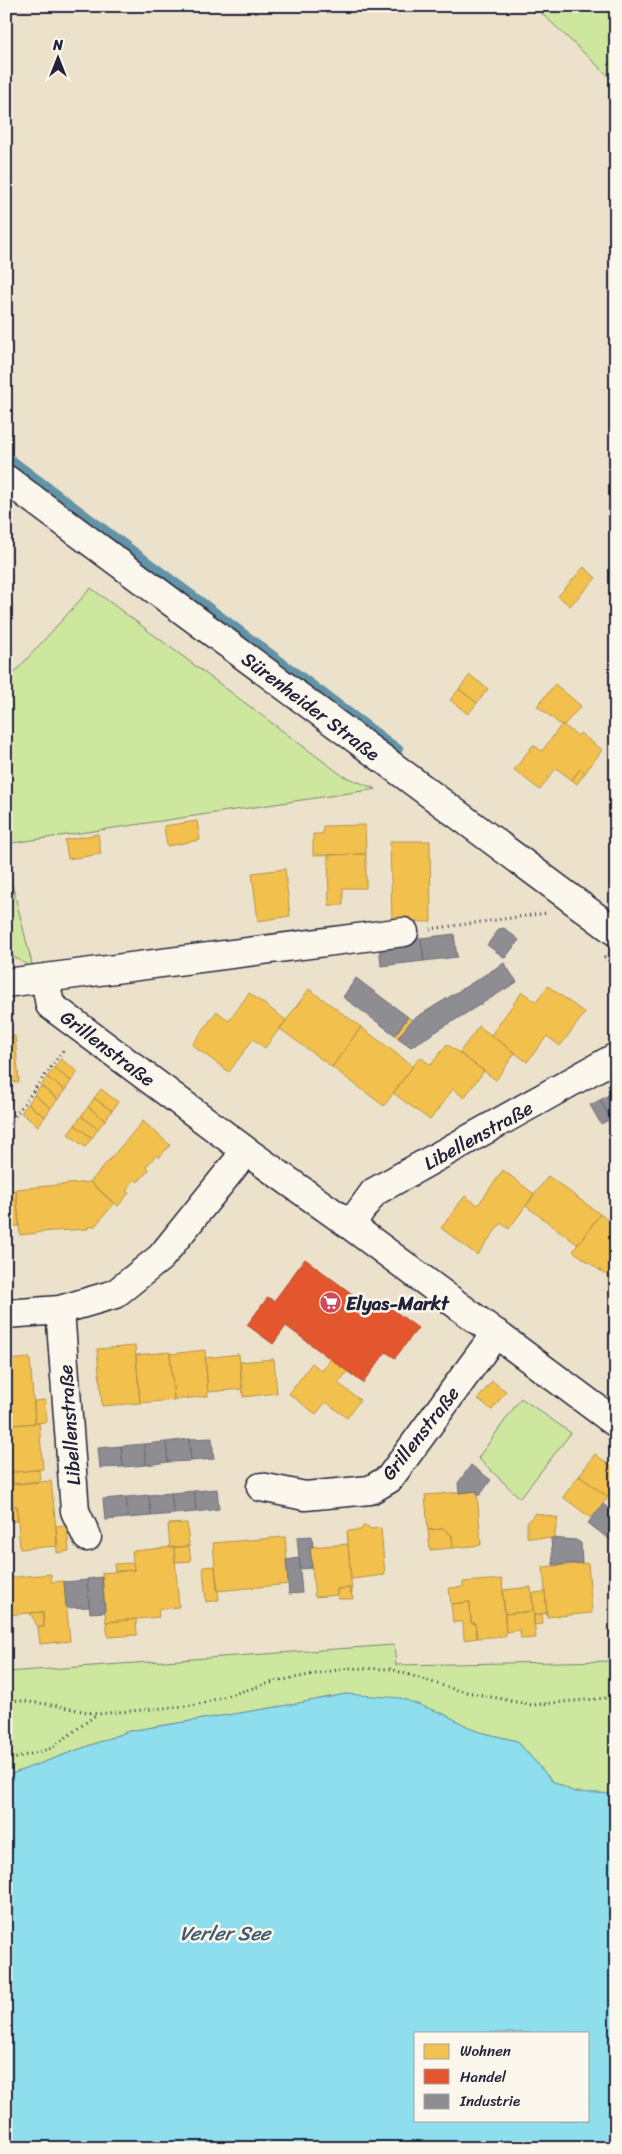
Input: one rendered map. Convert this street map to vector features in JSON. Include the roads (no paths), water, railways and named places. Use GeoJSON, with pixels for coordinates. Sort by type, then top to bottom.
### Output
{"type":"FeatureCollection","features":[{"type":"Feature","properties":{"kind":"street","name":"Sürenheider Straße"},"geometry":{"type":"LineString","coordinates":[[6,479],[616,932]]}},
{"type":"Feature","properties":{"kind":"street"},"geometry":{"type":"LineString","coordinates":[[6,982],[404,932]]}},
{"type":"Feature","properties":{"kind":"street","name":"Grillenstraße"},"geometry":{"type":"LineString","coordinates":[[45,978],[50,1005],[616,1423]]}},
{"type":"Feature","properties":{"kind":"street","name":"Libellenstraße"},"geometry":{"type":"LineString","coordinates":[[350,1225],[374,1192],[616,1056]]}},
{"type":"Feature","properties":{"kind":"street"},"geometry":{"type":"LineString","coordinates":[[6,1314],[60,1310],[115,1294],[162,1257],[246,1151]]}},
{"type":"Feature","properties":{"kind":"street","name":"Libellenstraße"},"geometry":{"type":"LineString","coordinates":[[60,1310],[75,1511],[87,1538]]}},
{"type":"Feature","properties":{"kind":"street","name":"Grillenstraße"},"geometry":{"type":"LineString","coordinates":[[261,1487],[305,1496],[370,1490],[389,1478],[496,1333]]}},
{"type":"Feature","properties":{"kind":"water","name":"Verler See"},"geometry":{"type":"Polygon","coordinates":[[[346,1694],[401,1698],[444,1714],[476,1731],[517,1741],[552,1781],[574,1792],[616,1794],[616,2148],[6,2148],[6,1776],[129,1731],[346,1694]]]}},
{"type":"Feature","properties":{"kind":"waterway"},"geometry":{"type":"LineString","coordinates":[[6,455],[399,749]]}},
{"type":"Feature","properties":{"kind":"place","name":"Elyas-Markt"},"geometry":{"type":"Point","coordinates":[330,1303]}}]}
